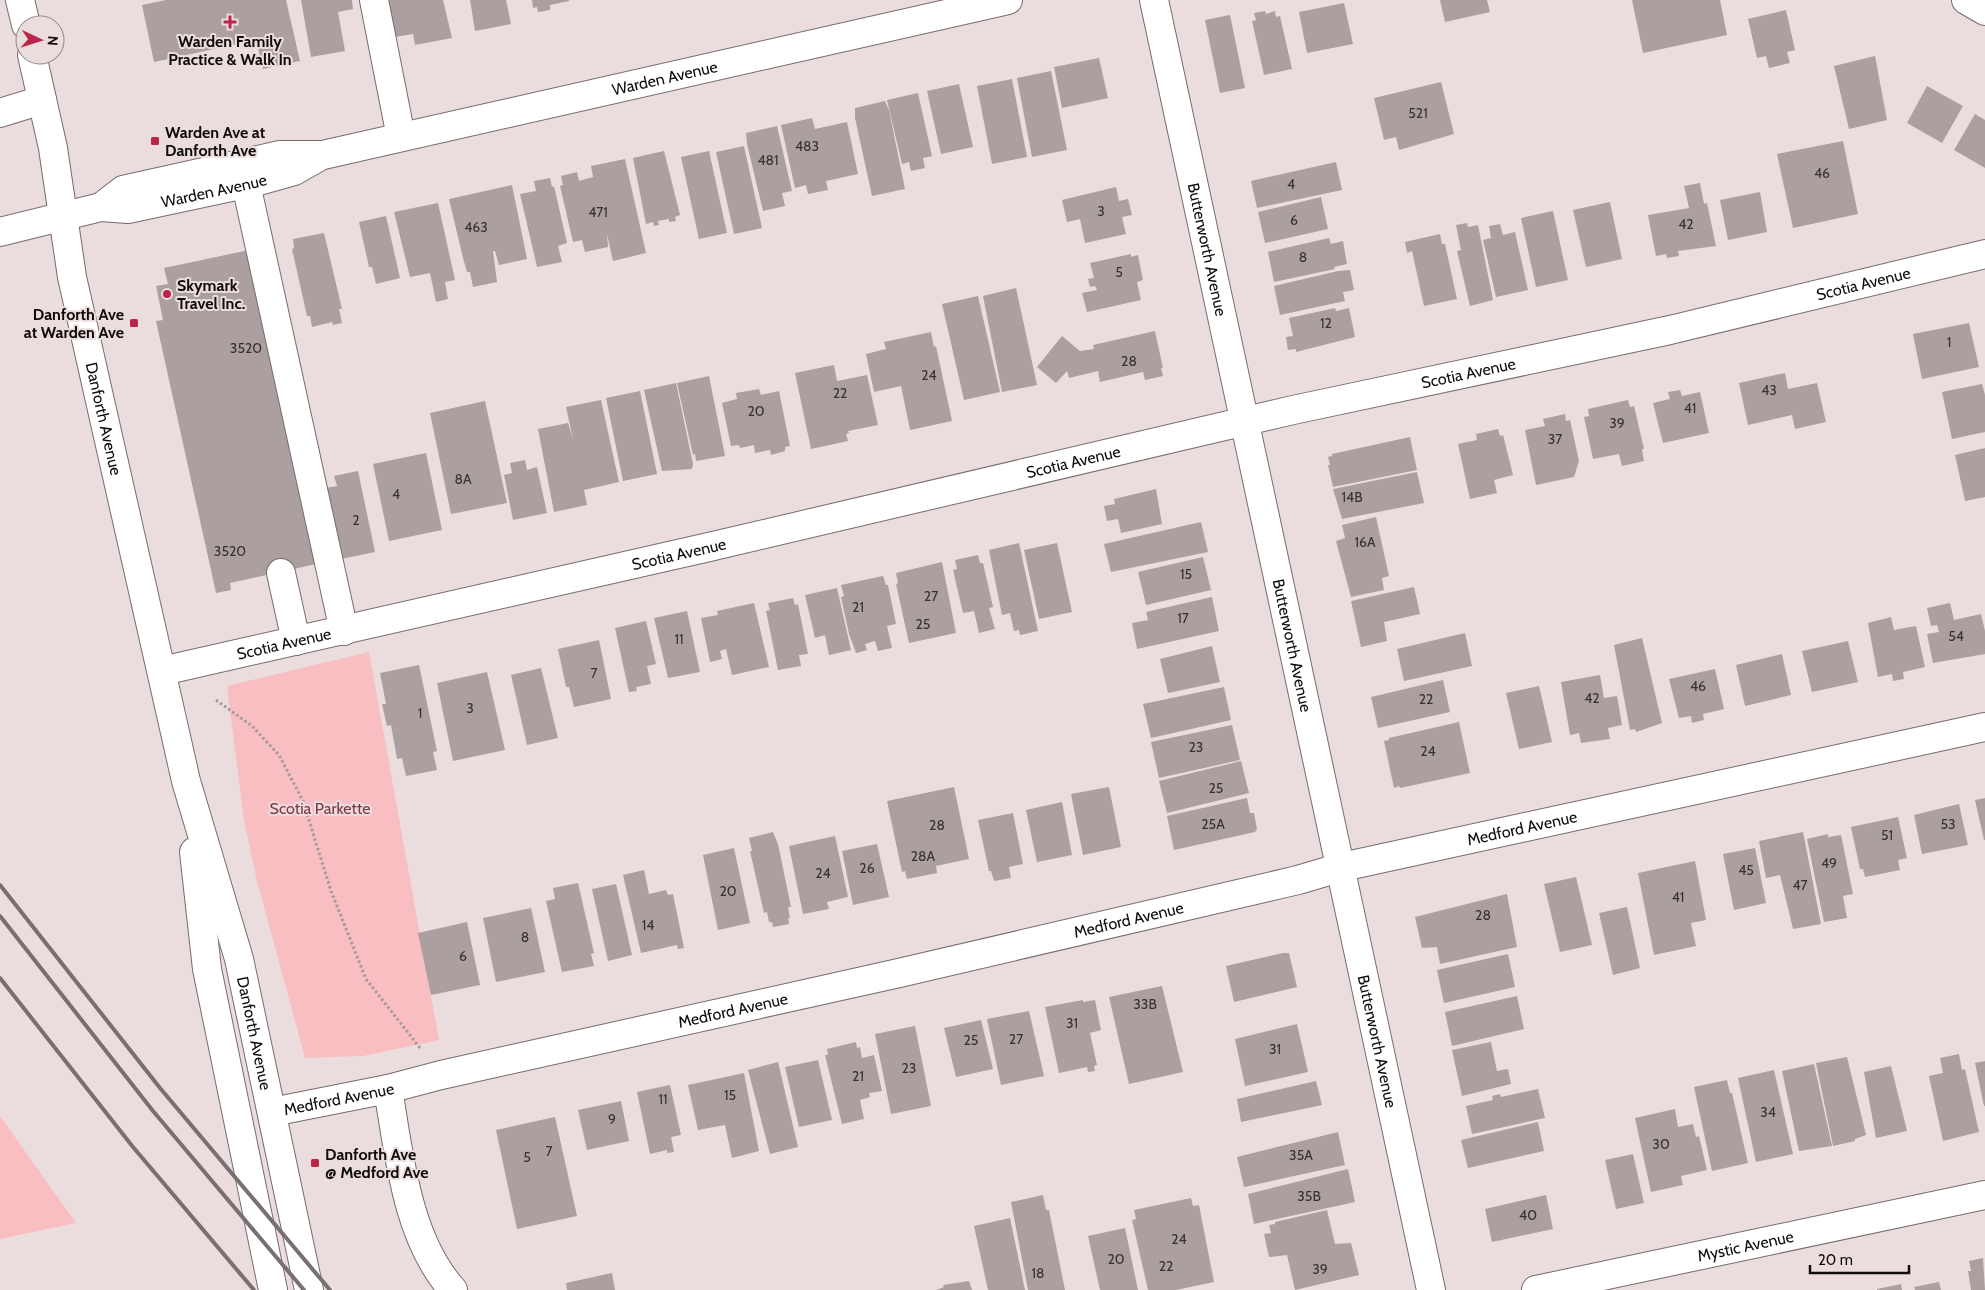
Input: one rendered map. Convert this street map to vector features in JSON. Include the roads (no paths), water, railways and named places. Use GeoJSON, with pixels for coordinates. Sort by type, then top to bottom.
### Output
{"type":"FeatureCollection","features":[{"type":"Feature","properties":{"kind":"street"},"geometry":{"type":"LineString","coordinates":[[20,0],[24,15]]}},
{"type":"Feature","properties":{"kind":"street"},"geometry":{"type":"LineString","coordinates":[[374,0],[401,137]]}},
{"type":"Feature","properties":{"kind":"street","name":"Warden Avenue"},"geometry":{"type":"LineString","coordinates":[[101,207],[123,190],[280,155],[322,155],[1008,0]]}},
{"type":"Feature","properties":{"kind":"street","name":"Butterworth Avenue"},"geometry":{"type":"LineString","coordinates":[[1154,0],[1432,1290]]}},
{"type":"Feature","properties":{"kind":"street"},"geometry":{"type":"LineString","coordinates":[[1966,0],[1985,11]]}},
{"type":"Feature","properties":{"kind":"street","name":"Danforth Avenue"},"geometry":{"type":"LineString","coordinates":[[34,65],[64,217],[72,277],[186,780],[239,960],[309,1290]]}},
{"type":"Feature","properties":{"kind":"street"},"geometry":{"type":"LineString","coordinates":[[0,113],[42,100]]}},
{"type":"Feature","properties":{"kind":"street","name":"Warden Avenue"},"geometry":{"type":"LineString","coordinates":[[0,232],[101,207],[128,209],[246,184],[294,171],[322,155]]}},
{"type":"Feature","properties":{"kind":"street"},"geometry":{"type":"LineString","coordinates":[[246,184],[356,628]]}},
{"type":"Feature","properties":{"kind":"street","name":"Scotia Avenue"},"geometry":{"type":"LineString","coordinates":[[162,671],[356,628],[1244,421],[1670,330],[1985,254]]}},
{"type":"Feature","properties":{"kind":"street"},"geometry":{"type":"LineString","coordinates":[[281,573],[296,641]]}},
{"type":"Feature","properties":{"kind":"street","name":"Medford Avenue"},"geometry":{"type":"LineString","coordinates":[[272,1112],[388,1089],[441,1075],[899,973],[1298,880],[1342,867],[1985,727]]}},
{"type":"Feature","properties":{"kind":"street","name":"Danforth Avenue"},"geometry":{"type":"LineString","coordinates":[[186,780],[207,969],[273,1290]]}},
{"type":"Feature","properties":{"kind":"street"},"geometry":{"type":"LineString","coordinates":[[388,1089],[397,1143],[417,1228],[431,1262],[453,1290]]}},
{"type":"Feature","properties":{"kind":"street","name":"Mystic Avenue"},"geometry":{"type":"LineString","coordinates":[[1536,1290],[1985,1195]]}},
{"type":"Feature","properties":{"kind":"railway"},"geometry":{"type":"LineString","coordinates":[[0,885],[160,1088],[330,1290]]}},
{"type":"Feature","properties":{"kind":"railway"},"geometry":{"type":"LineString","coordinates":[[0,916],[153,1111],[304,1290]]}},
{"type":"Feature","properties":{"kind":"railway"},"geometry":{"type":"LineString","coordinates":[[0,978],[133,1147],[254,1290]]}},
{"type":"Feature","properties":{"kind":"place","name":"Warden Family Practice & Walk In"},"geometry":{"type":"Point","coordinates":[230,22]}},
{"type":"Feature","properties":{"kind":"place","name":"Warden Ave at Danforth Ave"},"geometry":{"type":"Point","coordinates":[155,141]}},
{"type":"Feature","properties":{"kind":"place","name":"Skymark Travel Inc."},"geometry":{"type":"Point","coordinates":[167,294]}},
{"type":"Feature","properties":{"kind":"place","name":"Danforth Ave at Warden Ave"},"geometry":{"type":"Point","coordinates":[134,323]}},
{"type":"Feature","properties":{"kind":"place","name":"Danforth Ave @ Medford Ave"},"geometry":{"type":"Point","coordinates":[315,1163]}},
{"type":"Feature","properties":{"kind":"park label","name":"Scotia Parkette"},"geometry":{"type":"Point","coordinates":[320,808]}}]}
